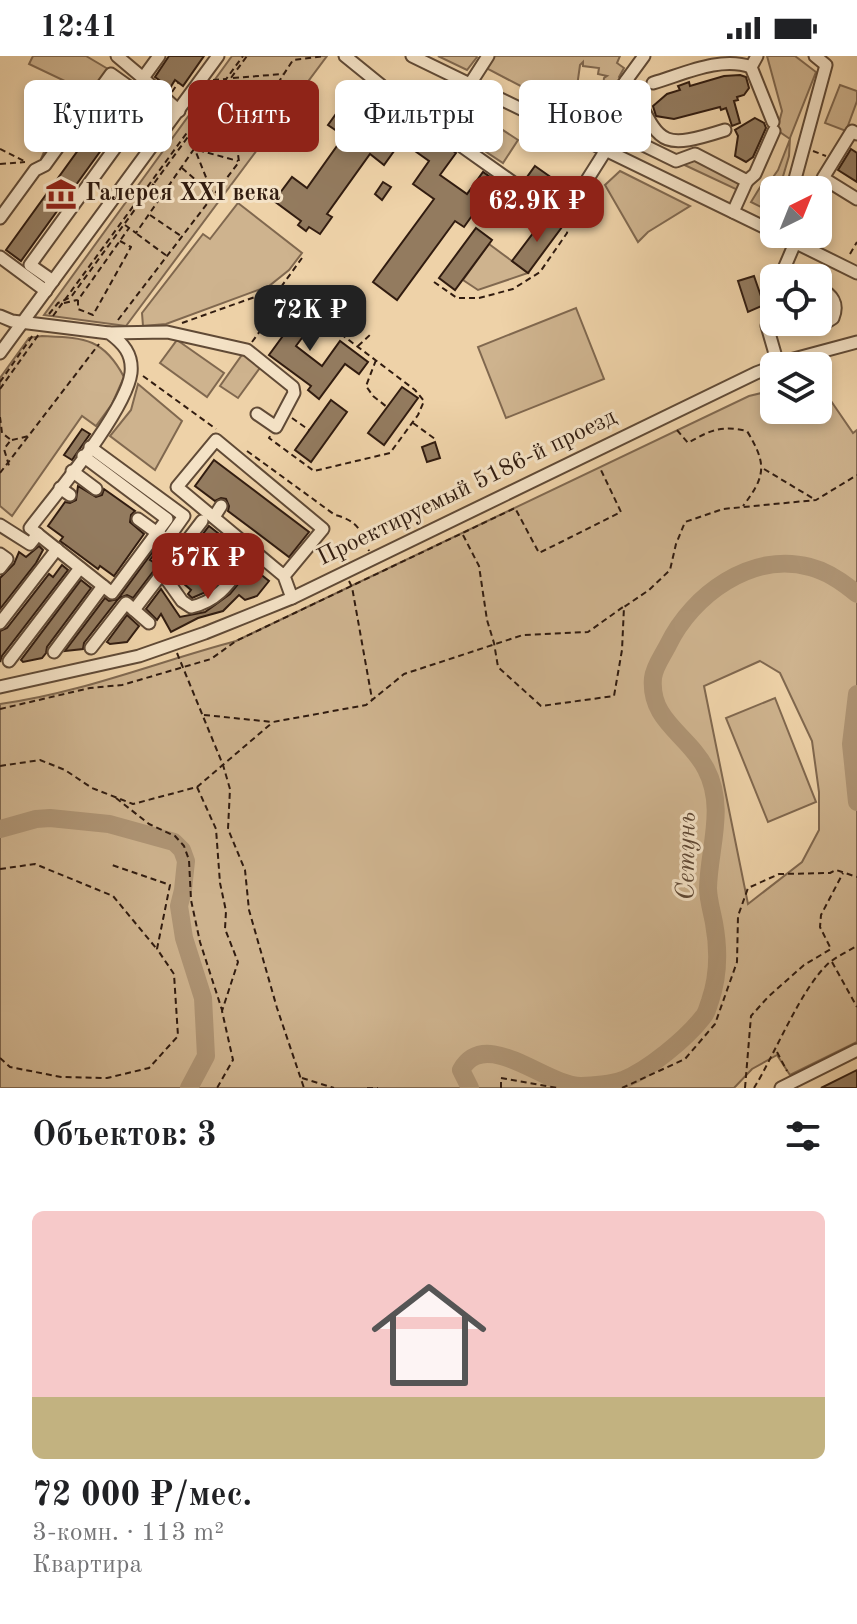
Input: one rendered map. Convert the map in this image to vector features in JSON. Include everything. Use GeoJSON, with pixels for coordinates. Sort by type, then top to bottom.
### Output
{"type":"FeatureCollection","features":[{"type":"Feature","properties":{"kind":"street"},"geometry":{"type":"LineString","coordinates":[[117,56],[182,114]]}},
{"type":"Feature","properties":{"kind":"street"},"geometry":{"type":"LineString","coordinates":[[143,78],[159,56]]}},
{"type":"Feature","properties":{"kind":"street"},"geometry":{"type":"LineString","coordinates":[[0,353],[182,114],[218,56]]}},
{"type":"Feature","properties":{"kind":"street"},"geometry":{"type":"LineString","coordinates":[[345,56],[419,116],[563,218],[605,152]]}},
{"type":"Feature","properties":{"kind":"street"},"geometry":{"type":"LineString","coordinates":[[412,56],[462,80]]}},
{"type":"Feature","properties":{"kind":"street"},"geometry":{"type":"LineString","coordinates":[[473,80],[488,56]]}},
{"type":"Feature","properties":{"kind":"street"},"geometry":{"type":"LineString","coordinates":[[627,80],[644,56]]}},
{"type":"Feature","properties":{"kind":"street"},"geometry":{"type":"LineString","coordinates":[[796,176],[828,60],[815,56]]}},
{"type":"Feature","properties":{"kind":"street"},"geometry":{"type":"LineString","coordinates":[[653,83],[722,63],[754,62],[773,127],[755,174],[747,181],[733,212]]}},
{"type":"Feature","properties":{"kind":"street"},"geometry":{"type":"LineString","coordinates":[[0,218],[35,170],[45,165],[111,74],[149,101],[30,265],[50,286]]}},
{"type":"Feature","properties":{"kind":"street"},"geometry":{"type":"LineString","coordinates":[[651,123],[665,138],[681,143],[725,130]]}},
{"type":"Feature","properties":{"kind":"street"},"geometry":{"type":"LineString","coordinates":[[857,134],[852,131],[823,178],[857,199]]}},
{"type":"Feature","properties":{"kind":"street"},"geometry":{"type":"LineString","coordinates":[[651,148],[676,161],[695,154],[747,181]]}},
{"type":"Feature","properties":{"kind":"street"},"geometry":{"type":"LineString","coordinates":[[610,152],[760,225]]}},
{"type":"Feature","properties":{"kind":"street"},"geometry":{"type":"LineString","coordinates":[[805,248],[857,273]]}},
{"type":"Feature","properties":{"kind":"street"},"geometry":{"type":"LineString","coordinates":[[0,257],[50,286]]}},
{"type":"Feature","properties":{"kind":"street"},"geometry":{"type":"LineString","coordinates":[[832,296],[836,304],[832,319]]}},
{"type":"Feature","properties":{"kind":"street"},"geometry":{"type":"LineString","coordinates":[[0,316],[12,321],[109,333],[167,332],[247,350],[293,387],[294,393],[276,427],[257,414]]}},
{"type":"Feature","properties":{"kind":"street"},"geometry":{"type":"LineString","coordinates":[[109,333],[128,350],[131,372],[121,404],[72,471],[65,491],[30,528],[149,623]]}},
{"type":"Feature","properties":{"kind":"street","name":"Проектируемый 5186-й проезд"},"geometry":{"type":"LineString","coordinates":[[821,352],[857,342]]}},
{"type":"Feature","properties":{"kind":"street","name":"Проектируемый 5186-й проезд"},"geometry":{"type":"LineString","coordinates":[[0,687],[139,656],[292,598],[760,373]]}},
{"type":"Feature","properties":{"kind":"street"},"geometry":{"type":"LineString","coordinates":[[284,576],[323,529],[216,440],[177,487],[208,519],[284,576],[292,598]]}},
{"type":"Feature","properties":{"kind":"street"},"geometry":{"type":"LineString","coordinates":[[86,452],[184,516],[167,540],[138,519]]}},
{"type":"Feature","properties":{"kind":"street"},"geometry":{"type":"LineString","coordinates":[[54,652],[167,519],[86,452]]}},
{"type":"Feature","properties":{"kind":"street"},"geometry":{"type":"LineString","coordinates":[[72,471],[96,489]]}},
{"type":"Feature","properties":{"kind":"street"},"geometry":{"type":"LineString","coordinates":[[91,648],[221,506]]}},
{"type":"Feature","properties":{"kind":"street"},"geometry":{"type":"LineString","coordinates":[[0,525],[30,544],[38,534]]}},
{"type":"Feature","properties":{"kind":"street"},"geometry":{"type":"LineString","coordinates":[[0,623],[57,549]]}},
{"type":"Feature","properties":{"kind":"street"},"geometry":{"type":"LineString","coordinates":[[0,554],[7,559],[0,568]]}},
{"type":"Feature","properties":{"kind":"street"},"geometry":{"type":"LineString","coordinates":[[162,573],[182,601],[191,607],[206,604],[220,594],[249,557]]}},
{"type":"Feature","properties":{"kind":"street"},"geometry":{"type":"LineString","coordinates":[[9,661],[80,568]]}},
{"type":"Feature","properties":{"kind":"street"},"geometry":{"type":"LineString","coordinates":[[781,1088],[857,1050]]}},
{"type":"Feature","properties":{"kind":"path"},"geometry":{"type":"LineString","coordinates":[[228,79],[245,56]]}},
{"type":"Feature","properties":{"kind":"path"},"geometry":{"type":"LineString","coordinates":[[0,473],[239,162],[237,146],[293,58],[325,56]]}},
{"type":"Feature","properties":{"kind":"path"},"geometry":{"type":"LineString","coordinates":[[213,80],[284,74]]}},
{"type":"Feature","properties":{"kind":"path"},"geometry":{"type":"LineString","coordinates":[[172,92],[178,83]]}},
{"type":"Feature","properties":{"kind":"path"},"geometry":{"type":"LineString","coordinates":[[182,114],[188,125]]}},
{"type":"Feature","properties":{"kind":"path"},"geometry":{"type":"LineString","coordinates":[[152,184],[188,132]]}},
{"type":"Feature","properties":{"kind":"path"},"geometry":{"type":"LineString","coordinates":[[64,301],[188,136]]}},
{"type":"Feature","properties":{"kind":"path"},"geometry":{"type":"LineString","coordinates":[[803,148],[835,159]]}},
{"type":"Feature","properties":{"kind":"path"},"geometry":{"type":"LineString","coordinates":[[0,149],[28,162],[0,164]]}},
{"type":"Feature","properties":{"kind":"path"},"geometry":{"type":"LineString","coordinates":[[136,233],[192,152]]}},
{"type":"Feature","properties":{"kind":"path"},"geometry":{"type":"LineString","coordinates":[[195,152],[213,195]]}},
{"type":"Feature","properties":{"kind":"path"},"geometry":{"type":"LineString","coordinates":[[204,152],[239,162]]}},
{"type":"Feature","properties":{"kind":"path"},"geometry":{"type":"LineString","coordinates":[[182,168],[213,195]]}},
{"type":"Feature","properties":{"kind":"path"},"geometry":{"type":"LineString","coordinates":[[152,184],[164,193]]}},
{"type":"Feature","properties":{"kind":"path"},"geometry":{"type":"LineString","coordinates":[[149,214],[182,237]]}},
{"type":"Feature","properties":{"kind":"path"},"geometry":{"type":"LineString","coordinates":[[434,282],[457,298],[479,298],[513,289],[540,272],[567,233],[568,224],[563,218]]}},
{"type":"Feature","properties":{"kind":"path"},"geometry":{"type":"LineString","coordinates":[[123,223],[167,256]]}},
{"type":"Feature","properties":{"kind":"path"},"geometry":{"type":"LineString","coordinates":[[102,315],[78,309],[78,300],[129,228]]}},
{"type":"Feature","properties":{"kind":"path"},"geometry":{"type":"LineString","coordinates":[[120,241],[136,249]]}},
{"type":"Feature","properties":{"kind":"path"},"geometry":{"type":"LineString","coordinates":[[850,254],[857,242]]}},
{"type":"Feature","properties":{"kind":"path"},"geometry":{"type":"LineString","coordinates":[[93,315],[131,247]]}},
{"type":"Feature","properties":{"kind":"path"},"geometry":{"type":"LineString","coordinates":[[167,332],[184,322],[280,288],[302,258]]}},
{"type":"Feature","properties":{"kind":"path"},"geometry":{"type":"LineString","coordinates":[[276,427],[269,438],[314,471],[390,453],[424,401],[415,390],[280,288]]}},
{"type":"Feature","properties":{"kind":"path"},"geometry":{"type":"LineString","coordinates":[[247,350],[288,293]]}},
{"type":"Feature","properties":{"kind":"path"},"geometry":{"type":"LineString","coordinates":[[0,389],[58,303],[78,300]]}},
{"type":"Feature","properties":{"kind":"path"},"geometry":{"type":"LineString","coordinates":[[0,382],[44,324]]}},
{"type":"Feature","properties":{"kind":"path"},"geometry":{"type":"LineString","coordinates":[[358,346],[372,333]]}},
{"type":"Feature","properties":{"kind":"path"},"geometry":{"type":"LineString","coordinates":[[376,360],[366,386],[387,407]]}},
{"type":"Feature","properties":{"kind":"path"},"geometry":{"type":"LineString","coordinates":[[131,372],[138,372],[217,430]]}},
{"type":"Feature","properties":{"kind":"path"},"geometry":{"type":"LineString","coordinates":[[56,391],[60,394]]}},
{"type":"Feature","properties":{"kind":"path"},"geometry":{"type":"LineString","coordinates":[[285,412],[309,430]]}},
{"type":"Feature","properties":{"kind":"path"},"geometry":{"type":"LineString","coordinates":[[0,417],[1,434],[11,440]]}},
{"type":"Feature","properties":{"kind":"path"},"geometry":{"type":"LineString","coordinates":[[412,422],[435,439]]}},
{"type":"Feature","properties":{"kind":"path"},"geometry":{"type":"LineString","coordinates":[[677,430],[688,443],[705,433],[728,426],[747,431],[758,450],[763,469],[757,488],[742,507]]}},
{"type":"Feature","properties":{"kind":"path"},"geometry":{"type":"LineString","coordinates":[[10,469],[2,448],[11,440],[30,435]]}},
{"type":"Feature","properties":{"kind":"path"},"geometry":{"type":"LineString","coordinates":[[239,445],[335,515],[350,519],[364,537],[372,559]]}},
{"type":"Feature","properties":{"kind":"path"},"geometry":{"type":"LineString","coordinates":[[0,709],[90,688],[122,685],[211,659],[236,641],[515,508],[539,553],[621,512],[600,468]]}},
{"type":"Feature","properties":{"kind":"path"},"geometry":{"type":"LineString","coordinates":[[763,469],[816,500]]}},
{"type":"Feature","properties":{"kind":"path"},"geometry":{"type":"LineString","coordinates":[[203,714],[273,722],[366,705],[404,674],[494,643],[523,635],[588,632],[649,590],[670,570],[685,522],[723,509],[816,500],[857,475]]}},
{"type":"Feature","properties":{"kind":"path"},"geometry":{"type":"LineString","coordinates":[[463,534],[479,566],[498,667],[541,706],[614,696],[622,650],[624,607]]}},
{"type":"Feature","properties":{"kind":"path"},"geometry":{"type":"LineString","coordinates":[[344,573],[352,587],[372,699]]}},
{"type":"Feature","properties":{"kind":"path"},"geometry":{"type":"LineString","coordinates":[[173,645],[223,765],[230,789],[228,829],[245,870],[249,910],[304,1088]]}},
{"type":"Feature","properties":{"kind":"path"},"geometry":{"type":"LineString","coordinates":[[0,766],[40,760],[65,770],[92,788],[133,804],[197,787],[273,722]]}},
{"type":"Feature","properties":{"kind":"path"},"geometry":{"type":"LineString","coordinates":[[197,787],[216,829],[220,883],[226,911],[225,929],[238,962],[222,1011]]}},
{"type":"Feature","properties":{"kind":"path"},"geometry":{"type":"LineString","coordinates":[[115,797],[132,813],[175,836],[184,846],[189,860],[191,900],[200,942],[222,1011],[233,1060],[217,1088]]}},
{"type":"Feature","properties":{"kind":"path"},"geometry":{"type":"LineString","coordinates":[[0,869],[35,864],[113,896],[174,974],[178,1036],[149,1068],[107,1078],[61,1077],[10,1067],[0,1058]]}},
{"type":"Feature","properties":{"kind":"path"},"geometry":{"type":"LineString","coordinates":[[112,865],[170,885],[157,949]]}},
{"type":"Feature","properties":{"kind":"path"},"geometry":{"type":"LineString","coordinates":[[622,1088],[685,1059],[715,1024],[737,962],[738,916],[748,888],[779,874],[830,873],[836,870],[857,877]]}},
{"type":"Feature","properties":{"kind":"path"},"geometry":{"type":"LineString","coordinates":[[745,1088],[751,1016],[804,965],[831,949],[820,927],[821,915],[844,872]]}},
{"type":"Feature","properties":{"kind":"path"},"geometry":{"type":"LineString","coordinates":[[754,1088],[794,1013],[822,970],[857,946]]}},
{"type":"Feature","properties":{"kind":"path"},"geometry":{"type":"LineString","coordinates":[[832,961],[857,1007]]}},
{"type":"Feature","properties":{"kind":"path"},"geometry":{"type":"LineString","coordinates":[[776,1051],[793,1082]]}},
{"type":"Feature","properties":{"kind":"path"},"geometry":{"type":"LineString","coordinates":[[300,1078],[316,1080],[334,1088]]}},
{"type":"Feature","properties":{"kind":"path"},"geometry":{"type":"LineString","coordinates":[[501,1088],[501,1078],[557,1088]]}},
{"type":"Feature","properties":{"kind":"path"},"geometry":{"type":"LineString","coordinates":[[367,1088],[378,1088]]}},
{"type":"Feature","properties":{"kind":"shaded area"},"geometry":{"type":"Polygon","coordinates":[[[33,56],[86,56],[108,69],[101,80],[63,80],[29,64],[33,56]]]}},
{"type":"Feature","properties":{"kind":"shaded area"},"geometry":{"type":"Polygon","coordinates":[[[232,56],[327,56],[309,80],[215,80],[232,56]]]}},
{"type":"Feature","properties":{"kind":"shaded area"},"geometry":{"type":"Polygon","coordinates":[[[438,56],[476,56],[477,57],[467,70],[438,56]]]}},
{"type":"Feature","properties":{"kind":"shaded area"},"geometry":{"type":"Polygon","coordinates":[[[494,56],[620,56],[617,63],[624,68],[619,77],[621,80],[604,80],[607,76],[598,74],[599,68],[583,66],[583,62],[578,80],[519,80],[519,85],[486,68],[494,56]]]}},
{"type":"Feature","properties":{"kind":"shaded area"},"geometry":{"type":"Polygon","coordinates":[[[767,56],[795,56],[816,72],[790,139],[777,130],[782,111],[767,56]]]}},
{"type":"Feature","properties":{"kind":"shaded area"},"geometry":{"type":"Polygon","coordinates":[[[840,85],[857,91],[857,101],[846,131],[825,123],[840,85]]]}},
{"type":"Feature","properties":{"kind":"shaded area"},"geometry":{"type":"Polygon","coordinates":[[[188,117],[188,152],[256,152],[126,326],[44,315],[162,152],[172,152],[172,139],[188,117]]]}},
{"type":"Feature","properties":{"kind":"shaded area"},"geometry":{"type":"Polygon","coordinates":[[[503,130],[518,140],[503,163],[486,152],[503,152],[503,130]]]}},
{"type":"Feature","properties":{"kind":"shaded area"},"geometry":{"type":"Polygon","coordinates":[[[790,139],[783,176],[774,176],[790,139]]]}},
{"type":"Feature","properties":{"kind":"shaded area"},"geometry":{"type":"Polygon","coordinates":[[[44,152],[53,152],[46,162],[41,159],[44,152]]]}},
{"type":"Feature","properties":{"kind":"shaded area"},"geometry":{"type":"Polygon","coordinates":[[[695,154],[747,181],[742,192],[676,161],[695,154]]]}},
{"type":"Feature","properties":{"kind":"shaded area"},"geometry":{"type":"Polygon","coordinates":[[[620,171],[690,206],[648,232],[638,242],[605,185],[620,171]]]}},
{"type":"Feature","properties":{"kind":"shaded area"},"geometry":{"type":"Polygon","coordinates":[[[760,187],[760,206],[751,202],[760,187]]]}},
{"type":"Feature","properties":{"kind":"shaded area"},"geometry":{"type":"Polygon","coordinates":[[[238,203],[302,253],[289,270],[269,286],[166,324],[143,326],[142,313],[203,234],[210,239],[238,203]]]}},
{"type":"Feature","properties":{"kind":"shaded area"},"geometry":{"type":"Polygon","coordinates":[[[489,244],[528,273],[478,290],[463,280],[489,244]]]}},
{"type":"Feature","properties":{"kind":"shaded area"},"geometry":{"type":"Polygon","coordinates":[[[576,308],[604,379],[506,418],[478,347],[576,308]]]}},
{"type":"Feature","properties":{"kind":"shaded area"},"geometry":{"type":"Polygon","coordinates":[[[29,338],[80,339],[100,347],[124,377],[112,404],[96,426],[82,416],[12,516],[0,506],[0,378],[29,338]]]}},
{"type":"Feature","properties":{"kind":"shaded area"},"geometry":{"type":"Polygon","coordinates":[[[177,340],[224,373],[207,397],[160,363],[177,340]]]}},
{"type":"Feature","properties":{"kind":"shaded area"},"geometry":{"type":"Polygon","coordinates":[[[244,352],[262,365],[238,398],[220,386],[244,352]]]}},
{"type":"Feature","properties":{"kind":"shaded area"},"geometry":{"type":"Polygon","coordinates":[[[138,384],[182,421],[155,470],[110,436],[131,410],[138,384]]]}},
{"type":"Feature","properties":{"kind":"shaded area"},"geometry":{"type":"Polygon","coordinates":[[[760,393],[760,424],[832,424],[832,402],[853,433],[857,430],[857,1042],[790,1075],[777,1055],[752,1069],[734,1088],[0,1088],[0,704],[89,685],[236,641],[749,396],[760,393]],[[760,661],[704,686],[748,904],[802,862],[819,830],[819,792],[812,741],[780,673],[760,661]]]}},
{"type":"Feature","properties":{"kind":"shaded area"},"geometry":{"type":"Polygon","coordinates":[[[775,698],[816,802],[768,822],[726,718],[775,698]]]}},
{"type":"Feature","properties":{"kind":"building"},"geometry":{"type":"Polygon","coordinates":[[[169,56],[204,56],[183,86],[175,80],[172,85],[172,80],[155,77],[169,56]]]}},
{"type":"Feature","properties":{"kind":"building"},"geometry":{"type":"Polygon","coordinates":[[[740,75],[746,77],[749,88],[734,101],[740,123],[732,126],[726,108],[721,110],[720,107],[674,119],[656,116],[653,106],[667,94],[680,90],[678,86],[740,75]]]}},
{"type":"Feature","properties":{"kind":"building"},"geometry":{"type":"Polygon","coordinates":[[[335,115],[335,130],[328,125],[335,115]]]}},
{"type":"Feature","properties":{"kind":"building"},"geometry":{"type":"Polygon","coordinates":[[[755,118],[766,128],[753,157],[746,162],[735,156],[738,136],[735,130],[755,118]]]}},
{"type":"Feature","properties":{"kind":"building"},"geometry":{"type":"Polygon","coordinates":[[[335,149],[335,152],[393,152],[384,165],[370,154],[327,214],[332,217],[320,234],[309,227],[306,231],[298,225],[301,221],[274,201],[292,177],[307,188],[335,149]]]}},
{"type":"Feature","properties":{"kind":"building"},"geometry":{"type":"Polygon","coordinates":[[[851,149],[857,153],[857,182],[838,170],[851,149]]]}},
{"type":"Feature","properties":{"kind":"building"},"geometry":{"type":"Polygon","coordinates":[[[77,152],[100,152],[21,261],[6,250],[77,152]]]}},
{"type":"Feature","properties":{"kind":"building"},"geometry":{"type":"Polygon","coordinates":[[[416,152],[455,152],[440,175],[467,194],[483,172],[511,192],[503,203],[489,192],[464,227],[455,221],[397,300],[373,282],[434,199],[413,184],[429,161],[416,152]]]}},
{"type":"Feature","properties":{"kind":"building"},"geometry":{"type":"Polygon","coordinates":[[[535,166],[559,183],[551,194],[527,177],[535,166]]]}},
{"type":"Feature","properties":{"kind":"building"},"geometry":{"type":"Polygon","coordinates":[[[383,182],[391,187],[382,200],[375,194],[383,182]]]}},
{"type":"Feature","properties":{"kind":"building"},"geometry":{"type":"Polygon","coordinates":[[[546,216],[562,227],[528,273],[512,261],[546,216]]]}},
{"type":"Feature","properties":{"kind":"building"},"geometry":{"type":"Polygon","coordinates":[[[476,228],[492,240],[455,290],[439,278],[476,228]]]}},
{"type":"Feature","properties":{"kind":"building"},"geometry":{"type":"Polygon","coordinates":[[[754,276],[760,293],[760,307],[748,312],[738,281],[754,276]]]}},
{"type":"Feature","properties":{"kind":"building"},"geometry":{"type":"Polygon","coordinates":[[[285,302],[313,323],[296,346],[322,366],[340,341],[368,362],[359,374],[345,364],[319,399],[308,390],[311,386],[269,355],[285,333],[270,322],[285,302]]]}},
{"type":"Feature","properties":{"kind":"building"},"geometry":{"type":"Polygon","coordinates":[[[402,387],[418,398],[384,445],[368,433],[402,387]]]}},
{"type":"Feature","properties":{"kind":"building"},"geometry":{"type":"Polygon","coordinates":[[[331,400],[347,412],[311,462],[295,450],[331,400]]]}},
{"type":"Feature","properties":{"kind":"building"},"geometry":{"type":"Polygon","coordinates":[[[82,429],[90,434],[72,460],[64,455],[82,429]]]}},
{"type":"Feature","properties":{"kind":"building"},"geometry":{"type":"Polygon","coordinates":[[[435,442],[440,458],[427,462],[422,447],[435,442]]]}},
{"type":"Feature","properties":{"kind":"building"},"geometry":{"type":"Polygon","coordinates":[[[214,460],[309,532],[289,557],[228,511],[226,499],[215,501],[195,486],[214,460]]]}},
{"type":"Feature","properties":{"kind":"building"},"geometry":{"type":"Polygon","coordinates":[[[78,486],[96,497],[102,495],[104,489],[135,511],[130,522],[144,534],[114,576],[100,566],[98,569],[60,541],[63,537],[48,526],[65,502],[76,500],[78,486]]]}},
{"type":"Feature","properties":{"kind":"building"},"geometry":{"type":"Polygon","coordinates":[[[209,526],[242,552],[218,582],[192,598],[188,594],[191,590],[176,577],[181,570],[177,568],[209,526]]]}},
{"type":"Feature","properties":{"kind":"building"},"geometry":{"type":"Polygon","coordinates":[[[39,546],[43,550],[36,563],[0,609],[0,578],[14,564],[19,552],[26,557],[39,546]]]}},
{"type":"Feature","properties":{"kind":"building"},"geometry":{"type":"Polygon","coordinates":[[[154,550],[156,552],[150,560],[158,565],[133,598],[127,595],[119,598],[84,643],[83,649],[65,651],[105,598],[109,601],[118,599],[154,550]]]}},
{"type":"Feature","properties":{"kind":"building"},"geometry":{"type":"Polygon","coordinates":[[[255,563],[254,569],[269,581],[257,596],[245,600],[239,595],[223,611],[198,618],[171,632],[161,614],[157,620],[146,609],[161,589],[180,617],[205,612],[230,594],[255,563]]]}},
{"type":"Feature","properties":{"kind":"building"},"geometry":{"type":"Polygon","coordinates":[[[62,565],[68,570],[0,662],[0,631],[7,628],[49,574],[53,577],[62,565]]]}},
{"type":"Feature","properties":{"kind":"building"},"geometry":{"type":"Polygon","coordinates":[[[81,580],[91,588],[47,647],[46,653],[42,658],[23,662],[21,660],[81,580]]]}},
{"type":"Feature","properties":{"kind":"building"},"geometry":{"type":"Polygon","coordinates":[[[127,615],[139,626],[127,642],[110,644],[107,642],[127,615]]]}},
{"type":"Feature","properties":{"kind":"building"},"geometry":{"type":"Polygon","coordinates":[[[857,1070],[857,1088],[821,1088],[857,1070]]]}},
{"type":"Feature","properties":{"kind":"waterway","name":"Сетунь"},"geometry":{"type":"LineString","coordinates":[[470,1088],[461,1070],[472,1058],[485,1054],[517,1062],[567,1084],[586,1086],[619,1081],[644,1069],[666,1053],[704,1015],[713,991],[717,962],[716,933],[708,888],[715,798],[712,783],[699,757],[657,706],[653,693],[655,670],[692,609],[726,581],[746,571],[767,565],[810,567],[835,578],[857,594]]}},
{"type":"Feature","properties":{"kind":"waterway","name":"Сетунь"},"geometry":{"type":"LineString","coordinates":[[857,694],[851,744],[857,802]]}},
{"type":"Feature","properties":{"kind":"waterway","name":"Сетунь"},"geometry":{"type":"LineString","coordinates":[[0,829],[50,818],[109,824],[174,842],[182,850],[186,861],[179,906],[184,938],[203,998],[206,1056],[189,1088]]}},
{"type":"Feature","properties":{"kind":"place","name":"Галерея XXI века"},"geometry":{"type":"Point","coordinates":[61,194]}}]}
